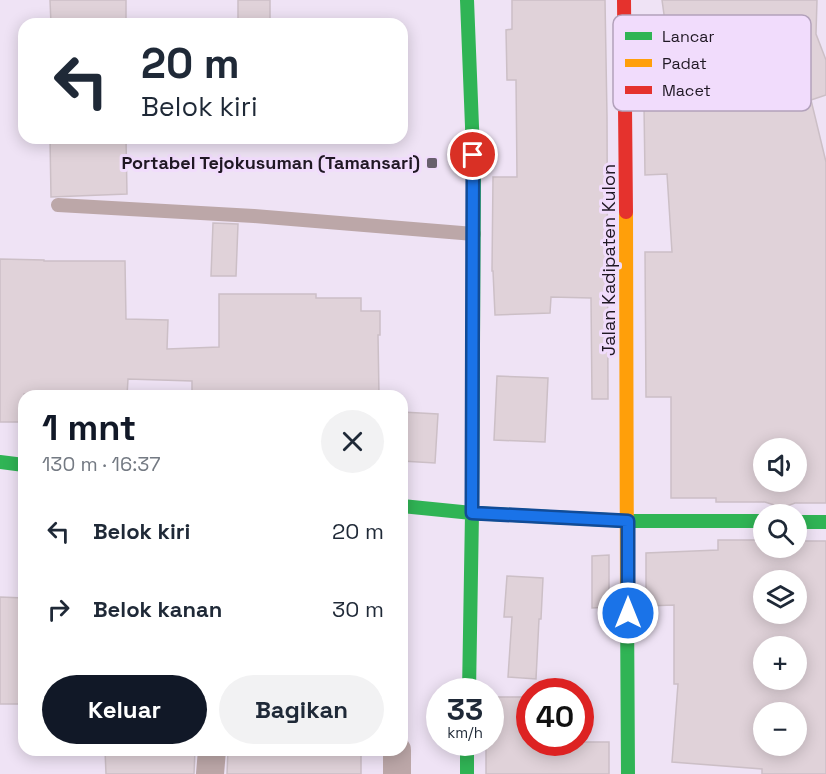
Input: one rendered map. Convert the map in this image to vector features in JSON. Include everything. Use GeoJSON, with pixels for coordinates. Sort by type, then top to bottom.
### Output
{"type":"FeatureCollection","features":[{"type":"Feature","properties":{"kind":"street"},"geometry":{"type":"LineString","coordinates":[[467,0],[474,177],[469,678]]}},
{"type":"Feature","properties":{"kind":"street","name":"Jalan Kadipaten Kulon"},"geometry":{"type":"LineString","coordinates":[[624,0],[624,15]]}},
{"type":"Feature","properties":{"kind":"street","name":"Jalan Kadipaten Kulon"},"geometry":{"type":"LineString","coordinates":[[625,111],[628,774]]}},
{"type":"Feature","properties":{"kind":"street"},"geometry":{"type":"LineString","coordinates":[[0,462],[18,464]]}},
{"type":"Feature","properties":{"kind":"street"},"geometry":{"type":"LineString","coordinates":[[408,507],[472,513],[628,521],[753,521]]}},
{"type":"Feature","properties":{"kind":"street"},"geometry":{"type":"LineString","coordinates":[[807,522],[826,522]]}},
{"type":"Feature","properties":{"kind":"street"},"geometry":{"type":"LineString","coordinates":[[210,774],[212,756]]}},
{"type":"Feature","properties":{"kind":"street"},"geometry":{"type":"LineString","coordinates":[[397,756],[397,774]]}},
{"type":"Feature","properties":{"kind":"street"},"geometry":{"type":"LineString","coordinates":[[467,756],[467,774]]}},
{"type":"Feature","properties":{"kind":"lane"},"geometry":{"type":"LineString","coordinates":[[58,205],[254,216],[474,234]]}},
{"type":"Feature","properties":{"kind":"building"},"geometry":{"type":"Polygon","coordinates":[[[50,0],[126,0],[126,18],[51,18],[50,0]]]}},
{"type":"Feature","properties":{"kind":"building"},"geometry":{"type":"Polygon","coordinates":[[[238,0],[270,0],[270,18],[238,18],[238,0]]]}},
{"type":"Feature","properties":{"kind":"building"},"geometry":{"type":"Polygon","coordinates":[[[512,0],[605,0],[608,399],[592,399],[591,298],[551,297],[550,313],[495,315],[492,271],[493,177],[517,177],[516,80],[507,80],[506,30],[512,29],[512,0]]]}},
{"type":"Feature","properties":{"kind":"building"},"geometry":{"type":"Polygon","coordinates":[[[662,0],[817,0],[816,34],[826,60],[826,95],[811,100],[811,15],[664,15],[662,0]]]}},
{"type":"Feature","properties":{"kind":"building"},"geometry":{"type":"Polygon","coordinates":[[[811,100],[826,162],[826,503],[771,504],[716,502],[716,498],[671,498],[671,397],[646,397],[645,252],[672,252],[667,174],[645,175],[644,111],[811,111],[811,100]]]}},
{"type":"Feature","properties":{"kind":"building"},"geometry":{"type":"Polygon","coordinates":[[[50,144],[126,144],[127,194],[51,197],[50,144]]]}},
{"type":"Feature","properties":{"kind":"building"},"geometry":{"type":"Polygon","coordinates":[[[213,223],[238,224],[236,276],[211,276],[213,223]]]}},
{"type":"Feature","properties":{"kind":"building"},"geometry":{"type":"Polygon","coordinates":[[[0,259],[125,261],[126,319],[168,320],[167,349],[219,347],[219,294],[316,294],[316,298],[361,298],[361,311],[380,311],[379,390],[192,390],[192,381],[128,379],[127,390],[18,390],[18,422],[0,422],[0,259]]]}},
{"type":"Feature","properties":{"kind":"building"},"geometry":{"type":"Polygon","coordinates":[[[497,376],[548,378],[545,442],[494,440],[497,376]]]}},
{"type":"Feature","properties":{"kind":"building"},"geometry":{"type":"Polygon","coordinates":[[[408,412],[438,414],[435,463],[408,461],[408,412]]]}},
{"type":"Feature","properties":{"kind":"building"},"geometry":{"type":"Polygon","coordinates":[[[718,540],[753,540],[753,558],[807,558],[807,541],[826,541],[826,774],[762,774],[762,769],[672,762],[678,684],[674,684],[674,605],[646,606],[646,553],[718,550],[718,540]]]}},
{"type":"Feature","properties":{"kind":"building"},"geometry":{"type":"Polygon","coordinates":[[[609,555],[609,607],[592,608],[592,556],[609,555]]]}},
{"type":"Feature","properties":{"kind":"building"},"geometry":{"type":"Polygon","coordinates":[[[507,576],[543,578],[536,678],[508,677],[512,617],[504,617],[507,576]]]}},
{"type":"Feature","properties":{"kind":"building"},"geometry":{"type":"Polygon","coordinates":[[[0,597],[18,598],[18,704],[0,704],[0,597]]]}},
{"type":"Feature","properties":{"kind":"building"},"geometry":{"type":"Polygon","coordinates":[[[504,697],[516,697],[516,756],[594,756],[594,742],[609,742],[609,774],[486,774],[486,756],[504,756],[504,697]]]}},
{"type":"Feature","properties":{"kind":"building"},"geometry":{"type":"Polygon","coordinates":[[[105,756],[195,756],[194,774],[106,774],[105,756]]]}},
{"type":"Feature","properties":{"kind":"building"},"geometry":{"type":"Polygon","coordinates":[[[228,756],[361,756],[361,774],[227,774],[228,756]]]}},
{"type":"Feature","properties":{"kind":"traffic: fast"},"geometry":{"type":"LineString","coordinates":[[467,0],[474,177],[469,678]]}},
{"type":"Feature","properties":{"kind":"traffic: fast"},"geometry":{"type":"LineString","coordinates":[[0,462],[18,464]]}},
{"type":"Feature","properties":{"kind":"traffic: fast"},"geometry":{"type":"LineString","coordinates":[[408,507],[472,513],[628,521],[753,521]]}},
{"type":"Feature","properties":{"kind":"traffic: fast"},"geometry":{"type":"LineString","coordinates":[[807,522],[826,522]]}},
{"type":"Feature","properties":{"kind":"traffic: fast"},"geometry":{"type":"LineString","coordinates":[[627,604],[628,774]]}},
{"type":"Feature","properties":{"kind":"traffic: fast"},"geometry":{"type":"LineString","coordinates":[[467,756],[467,774]]}},
{"type":"Feature","properties":{"kind":"traffic: slow"},"geometry":{"type":"LineString","coordinates":[[626,212],[627,604]]}},
{"type":"Feature","properties":{"kind":"traffic: jam"},"geometry":{"type":"LineString","coordinates":[[624,0],[624,15]]}},
{"type":"Feature","properties":{"kind":"traffic: jam"},"geometry":{"type":"LineString","coordinates":[[625,111],[626,212]]}},
{"type":"Feature","properties":{"kind":"place","name":"Portabel Tejokusuman (Tamansari)"},"geometry":{"type":"Point","coordinates":[432,163]}},
{"type":"Feature","properties":{"kind":"route"},"geometry":{"type":"LineString","coordinates":[[473,155],[472,513],[628,521],[628,613]]}}]}
